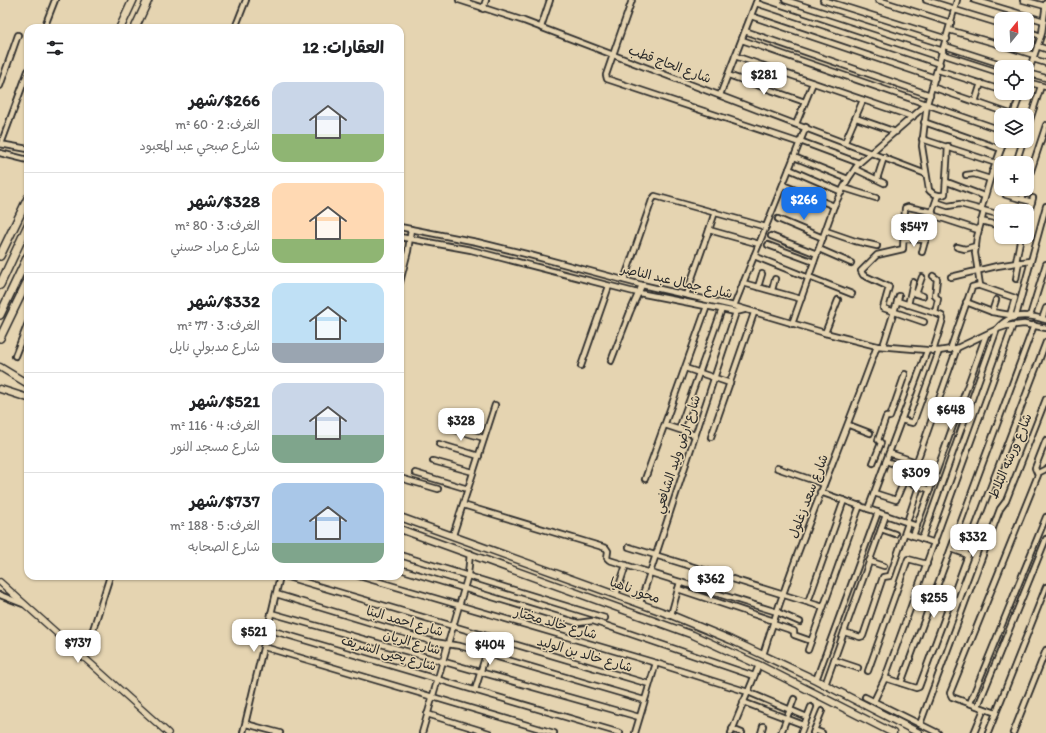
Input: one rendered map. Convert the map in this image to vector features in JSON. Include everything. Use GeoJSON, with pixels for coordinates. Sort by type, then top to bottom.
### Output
{"type":"FeatureCollection","features":[{"type":"Feature","properties":{"kind":"main road"},"geometry":{"type":"LineString","coordinates":[[122,24],[133,0]]}},
{"type":"Feature","properties":{"kind":"main road"},"geometry":{"type":"LineString","coordinates":[[137,24],[148,0]]}},
{"type":"Feature","properties":{"kind":"main road"},"geometry":{"type":"LineString","coordinates":[[0,256],[24,206]]}},
{"type":"Feature","properties":{"kind":"main road"},"geometry":{"type":"LineString","coordinates":[[0,286],[24,234]]}},
{"type":"Feature","properties":{"kind":"main road"},"geometry":{"type":"LineString","coordinates":[[0,316],[24,265]]}},
{"type":"Feature","properties":{"kind":"main road"},"geometry":{"type":"LineString","coordinates":[[0,338],[24,288]]}},
{"type":"Feature","properties":{"kind":"main road"},"geometry":{"type":"LineString","coordinates":[[0,367],[24,382]]}},
{"type":"Feature","properties":{"kind":"main road"},"geometry":{"type":"LineString","coordinates":[[0,389],[24,397]]}},
{"type":"Feature","properties":{"kind":"main road","name":"محور ناهيا"},"geometry":{"type":"LineString","coordinates":[[404,518],[671,615],[816,680],[919,733]]}},
{"type":"Feature","properties":{"kind":"main road","name":"محور ناهيا"},"geometry":{"type":"LineString","coordinates":[[404,530],[693,635],[759,665],[893,733]]}},
{"type":"Feature","properties":{"kind":"main road"},"geometry":{"type":"LineString","coordinates":[[759,665],[763,655]]}},
{"type":"Feature","properties":{"kind":"street"},"geometry":{"type":"LineString","coordinates":[[46,24],[55,0]]}},
{"type":"Feature","properties":{"kind":"street"},"geometry":{"type":"LineString","coordinates":[[237,24],[246,0]]}},
{"type":"Feature","properties":{"kind":"street","name":"شارع الحاج قطب"},"geometry":{"type":"LineString","coordinates":[[459,0],[613,54],[926,174]]}},
{"type":"Feature","properties":{"kind":"street"},"geometry":{"type":"LineString","coordinates":[[483,9],[486,0]]}},
{"type":"Feature","properties":{"kind":"street"},"geometry":{"type":"LineString","coordinates":[[541,28],[550,0]]}},
{"type":"Feature","properties":{"kind":"street"},"geometry":{"type":"LineString","coordinates":[[632,0],[606,75],[606,79],[800,142],[859,163]]}},
{"type":"Feature","properties":{"kind":"street"},"geometry":{"type":"LineString","coordinates":[[785,0],[943,51],[994,70]]}},
{"type":"Feature","properties":{"kind":"street"},"geometry":{"type":"LineString","coordinates":[[823,0],[947,39]]}},
{"type":"Feature","properties":{"kind":"street"},"geometry":{"type":"LineString","coordinates":[[878,0],[951,23]]}},
{"type":"Feature","properties":{"kind":"street"},"geometry":{"type":"LineString","coordinates":[[926,0],[994,22]]}},
{"type":"Feature","properties":{"kind":"street"},"geometry":{"type":"LineString","coordinates":[[948,146],[947,182],[945,194],[938,194],[929,191],[922,139],[927,104],[940,64],[957,0]]}},
{"type":"Feature","properties":{"kind":"street"},"geometry":{"type":"LineString","coordinates":[[974,0],[1045,18]]}},
{"type":"Feature","properties":{"kind":"street"},"geometry":{"type":"LineString","coordinates":[[1023,0],[1046,5],[1043,34],[1033,60]]}},
{"type":"Feature","properties":{"kind":"street"},"geometry":{"type":"LineString","coordinates":[[720,95],[757,2],[940,64]]}},
{"type":"Feature","properties":{"kind":"street"},"geometry":{"type":"LineString","coordinates":[[751,16],[935,78]]}},
{"type":"Feature","properties":{"kind":"street"},"geometry":{"type":"LineString","coordinates":[[949,30],[994,43]]}},
{"type":"Feature","properties":{"kind":"street"},"geometry":{"type":"LineString","coordinates":[[745,31],[930,95]]}},
{"type":"Feature","properties":{"kind":"street"},"geometry":{"type":"LineString","coordinates":[[0,86],[18,35]]}},
{"type":"Feature","properties":{"kind":"street"},"geometry":{"type":"LineString","coordinates":[[742,40],[994,128]]}},
{"type":"Feature","properties":{"kind":"street"},"geometry":{"type":"LineString","coordinates":[[1037,46],[1046,49]]}},
{"type":"Feature","properties":{"kind":"street"},"geometry":{"type":"LineString","coordinates":[[943,51],[994,63]]}},
{"type":"Feature","properties":{"kind":"street"},"geometry":{"type":"LineString","coordinates":[[1020,52],[1046,63]]}},
{"type":"Feature","properties":{"kind":"street"},"geometry":{"type":"LineString","coordinates":[[735,56],[913,117]]}},
{"type":"Feature","properties":{"kind":"street"},"geometry":{"type":"LineString","coordinates":[[938,70],[994,88]]}},
{"type":"Feature","properties":{"kind":"street"},"geometry":{"type":"LineString","coordinates":[[728,75],[805,102]]}},
{"type":"Feature","properties":{"kind":"street"},"geometry":{"type":"LineString","coordinates":[[1034,75],[1046,78]]}},
{"type":"Feature","properties":{"kind":"street"},"geometry":{"type":"LineString","coordinates":[[24,81],[0,144],[24,148]]}},
{"type":"Feature","properties":{"kind":"street"},"geometry":{"type":"LineString","coordinates":[[796,124],[814,83]]}},
{"type":"Feature","properties":{"kind":"street"},"geometry":{"type":"LineString","coordinates":[[975,102],[981,83]]}},
{"type":"Feature","properties":{"kind":"street"},"geometry":{"type":"LineString","coordinates":[[932,87],[994,108]]}},
{"type":"Feature","properties":{"kind":"street"},"geometry":{"type":"LineString","coordinates":[[1034,111],[1043,87]]}},
{"type":"Feature","properties":{"kind":"street"},"geometry":{"type":"LineString","coordinates":[[845,142],[863,100]]}},
{"type":"Feature","properties":{"kind":"street"},"geometry":{"type":"LineString","coordinates":[[792,324],[834,206],[848,179],[859,163],[927,104]]}},
{"type":"Feature","properties":{"kind":"street"},"geometry":{"type":"LineString","coordinates":[[856,118],[896,132]]}},
{"type":"Feature","properties":{"kind":"street"},"geometry":{"type":"LineString","coordinates":[[924,122],[1002,149],[999,156]]}},
{"type":"Feature","properties":{"kind":"street"},"geometry":{"type":"LineString","coordinates":[[1034,162],[1046,125]]}},
{"type":"Feature","properties":{"kind":"street"},"geometry":{"type":"LineString","coordinates":[[734,306],[806,127]]}},
{"type":"Feature","properties":{"kind":"street"},"geometry":{"type":"LineString","coordinates":[[922,139],[948,146],[994,162]]}},
{"type":"Feature","properties":{"kind":"street"},"geometry":{"type":"LineString","coordinates":[[0,154],[24,159]]}},
{"type":"Feature","properties":{"kind":"street"},"geometry":{"type":"LineString","coordinates":[[794,157],[848,179]]}},
{"type":"Feature","properties":{"kind":"street"},"geometry":{"type":"LineString","coordinates":[[877,180],[884,157]]}},
{"type":"Feature","properties":{"kind":"street"},"geometry":{"type":"LineString","coordinates":[[789,168],[843,190],[876,198]]}},
{"type":"Feature","properties":{"kind":"street"},"geometry":{"type":"LineString","coordinates":[[980,286],[976,246],[984,196],[994,168]]}},
{"type":"Feature","properties":{"kind":"street"},"geometry":{"type":"LineString","coordinates":[[855,169],[884,183]]}},
{"type":"Feature","properties":{"kind":"street"},"geometry":{"type":"LineString","coordinates":[[966,175],[974,174],[990,179]]}},
{"type":"Feature","properties":{"kind":"street"},"geometry":{"type":"LineString","coordinates":[[947,182],[984,196]]}},
{"type":"Feature","properties":{"kind":"street"},"geometry":{"type":"LineString","coordinates":[[782,185],[834,206]]}},
{"type":"Feature","properties":{"kind":"street"},"geometry":{"type":"LineString","coordinates":[[922,252],[938,194]]}},
{"type":"Feature","properties":{"kind":"street"},"geometry":{"type":"LineString","coordinates":[[624,280],[653,197],[657,196],[766,227]]}},
{"type":"Feature","properties":{"kind":"street"},"geometry":{"type":"LineString","coordinates":[[1010,196],[1032,200],[1031,204]]}},
{"type":"Feature","properties":{"kind":"street"},"geometry":{"type":"LineString","coordinates":[[936,202],[948,206],[960,204],[994,213]]}},
{"type":"Feature","properties":{"kind":"street"},"geometry":{"type":"LineString","coordinates":[[1016,316],[1046,206]]}},
{"type":"Feature","properties":{"kind":"street"},"geometry":{"type":"LineString","coordinates":[[924,322],[883,307],[888,286],[863,275],[861,271],[877,255],[902,250],[906,208],[933,214],[978,230]]}},
{"type":"Feature","properties":{"kind":"street"},"geometry":{"type":"LineString","coordinates":[[686,295],[715,212]]}},
{"type":"Feature","properties":{"kind":"street"},"geometry":{"type":"LineString","coordinates":[[778,219],[823,238]]}},
{"type":"Feature","properties":{"kind":"street"},"geometry":{"type":"LineString","coordinates":[[981,220],[994,224]]}},
{"type":"Feature","properties":{"kind":"street","name":"شارع جمال عبد الناصر"},"geometry":{"type":"LineString","coordinates":[[404,228],[477,242],[745,310]]}},
{"type":"Feature","properties":{"kind":"street"},"geometry":{"type":"LineString","coordinates":[[404,264],[411,229]]}},
{"type":"Feature","properties":{"kind":"street"},"geometry":{"type":"LineString","coordinates":[[709,230],[759,244]]}},
{"type":"Feature","properties":{"kind":"street"},"geometry":{"type":"LineString","coordinates":[[826,230],[856,241],[877,246]]}},
{"type":"Feature","properties":{"kind":"street"},"geometry":{"type":"LineString","coordinates":[[771,236],[851,263]]}},
{"type":"Feature","properties":{"kind":"street","name":"شارع جمال عبد الناصر"},"geometry":{"type":"LineString","coordinates":[[404,237],[471,250],[639,293],[736,312],[745,310]]}},
{"type":"Feature","properties":{"kind":"street"},"geometry":{"type":"LineString","coordinates":[[904,239],[926,240]]}},
{"type":"Feature","properties":{"kind":"street"},"geometry":{"type":"LineString","coordinates":[[1016,279],[1020,244]]}},
{"type":"Feature","properties":{"kind":"street"},"geometry":{"type":"LineString","coordinates":[[768,245],[814,262]]}},
{"type":"Feature","properties":{"kind":"street"},"geometry":{"type":"LineString","coordinates":[[957,247],[966,249],[976,246]]}},
{"type":"Feature","properties":{"kind":"street"},"geometry":{"type":"LineString","coordinates":[[754,256],[852,294]]}},
{"type":"Feature","properties":{"kind":"street"},"geometry":{"type":"LineString","coordinates":[[950,277],[1017,262],[1030,261]]}},
{"type":"Feature","properties":{"kind":"street"},"geometry":{"type":"LineString","coordinates":[[1030,316],[1046,264]]}},
{"type":"Feature","properties":{"kind":"street"},"geometry":{"type":"LineString","coordinates":[[758,287],[762,274]]}},
{"type":"Feature","properties":{"kind":"street"},"geometry":{"type":"LineString","coordinates":[[933,276],[937,279],[935,296],[938,299],[935,313]]}},
{"type":"Feature","properties":{"kind":"street"},"geometry":{"type":"LineString","coordinates":[[922,277],[908,305],[942,316],[943,319],[932,352]]}},
{"type":"Feature","properties":{"kind":"street"},"geometry":{"type":"LineString","coordinates":[[772,290],[775,279]]}},
{"type":"Feature","properties":{"kind":"street"},"geometry":{"type":"LineString","coordinates":[[913,282],[914,293]]}},
{"type":"Feature","properties":{"kind":"street"},"geometry":{"type":"LineString","coordinates":[[743,283],[801,299]]}},
{"type":"Feature","properties":{"kind":"street"},"geometry":{"type":"LineString","coordinates":[[611,361],[642,285]]}},
{"type":"Feature","properties":{"kind":"street"},"geometry":{"type":"LineString","coordinates":[[581,366],[609,286]]}},
{"type":"Feature","properties":{"kind":"street"},"geometry":{"type":"LineString","coordinates":[[950,350],[972,286],[980,286],[1015,298],[1010,315]]}},
{"type":"Feature","properties":{"kind":"street"},"geometry":{"type":"LineString","coordinates":[[914,293],[923,296]]}},
{"type":"Feature","properties":{"kind":"street","name":"شارع سعد زغلول"},"geometry":{"type":"LineString","coordinates":[[763,655],[783,593],[820,492],[849,425],[898,298],[908,305]]}},
{"type":"Feature","properties":{"kind":"street"},"geometry":{"type":"LineString","coordinates":[[825,333],[838,300]]}},
{"type":"Feature","properties":{"kind":"street"},"geometry":{"type":"LineString","coordinates":[[992,312],[996,300]]}},
{"type":"Feature","properties":{"kind":"street"},"geometry":{"type":"LineString","coordinates":[[966,302],[992,312],[1044,319],[1046,308]]}},
{"type":"Feature","properties":{"kind":"street"},"geometry":{"type":"LineString","coordinates":[[645,479],[707,306]]}},
{"type":"Feature","properties":{"kind":"street"},"geometry":{"type":"LineString","coordinates":[[679,430],[722,309]]}},
{"type":"Feature","properties":{"kind":"street"},"geometry":{"type":"LineString","coordinates":[[745,310],[825,333],[880,346],[932,352],[957,348],[997,329],[1013,325],[1024,324],[1046,328]]}},
{"type":"Feature","properties":{"kind":"street","name":"شارع ارض وليد الشافعي"},"geometry":{"type":"LineString","coordinates":[[640,603],[736,312]]}},
{"type":"Feature","properties":{"kind":"street"},"geometry":{"type":"LineString","coordinates":[[711,438],[754,313]]}},
{"type":"Feature","properties":{"kind":"street"},"geometry":{"type":"LineString","coordinates":[[922,539],[997,329],[1005,321],[1016,316]]}},
{"type":"Feature","properties":{"kind":"street"},"geometry":{"type":"LineString","coordinates":[[874,701],[885,678],[935,543],[1013,325]]}},
{"type":"Feature","properties":{"kind":"street"},"geometry":{"type":"LineString","coordinates":[[900,683],[1034,325]]}},
{"type":"Feature","properties":{"kind":"street"},"geometry":{"type":"LineString","coordinates":[[913,536],[986,335]]}},
{"type":"Feature","properties":{"kind":"street"},"geometry":{"type":"LineString","coordinates":[[15,356],[24,339]]}},
{"type":"Feature","properties":{"kind":"street"},"geometry":{"type":"LineString","coordinates":[[885,678],[916,688],[919,687],[966,555],[1046,342]]}},
{"type":"Feature","properties":{"kind":"street"},"geometry":{"type":"LineString","coordinates":[[908,482],[957,348]]}},
{"type":"Feature","properties":{"kind":"street"},"geometry":{"type":"LineString","coordinates":[[868,509],[927,351]]}},
{"type":"Feature","properties":{"kind":"street"},"geometry":{"type":"LineString","coordinates":[[901,420],[913,423],[939,351]]}},
{"type":"Feature","properties":{"kind":"street"},"geometry":{"type":"LineString","coordinates":[[685,368],[730,383]]}},
{"type":"Feature","properties":{"kind":"street"},"geometry":{"type":"LineString","coordinates":[[873,463],[881,443],[878,440],[886,417],[890,417],[905,374]]}},
{"type":"Feature","properties":{"kind":"street","name":"شارع ورشه البلاط"},"geometry":{"type":"LineString","coordinates":[[920,724],[1000,509],[1006,501],[1046,399]]}},
{"type":"Feature","properties":{"kind":"street"},"geometry":{"type":"LineString","coordinates":[[453,535],[495,405]]}},
{"type":"Feature","properties":{"kind":"street"},"geometry":{"type":"LineString","coordinates":[[665,425],[695,435]]}},
{"type":"Feature","properties":{"kind":"street"},"geometry":{"type":"LineString","coordinates":[[849,425],[870,433]]}},
{"type":"Feature","properties":{"kind":"street"},"geometry":{"type":"LineString","coordinates":[[445,427],[484,438]]}},
{"type":"Feature","properties":{"kind":"street"},"geometry":{"type":"LineString","coordinates":[[1038,473],[1035,468],[1046,440]]}},
{"type":"Feature","properties":{"kind":"street"},"geometry":{"type":"LineString","coordinates":[[439,444],[479,456]]}},
{"type":"Feature","properties":{"kind":"street"},"geometry":{"type":"LineString","coordinates":[[889,453],[916,462]]}},
{"type":"Feature","properties":{"kind":"street"},"geometry":{"type":"LineString","coordinates":[[876,456],[913,471]]}},
{"type":"Feature","properties":{"kind":"street"},"geometry":{"type":"LineString","coordinates":[[434,461],[473,472]]}},
{"type":"Feature","properties":{"kind":"street"},"geometry":{"type":"LineString","coordinates":[[777,468],[824,484]]}},
{"type":"Feature","properties":{"kind":"street"},"geometry":{"type":"LineString","coordinates":[[996,713],[952,696],[950,695],[950,692],[1038,473],[1046,469]]}},
{"type":"Feature","properties":{"kind":"street"},"geometry":{"type":"LineString","coordinates":[[415,472],[468,489]]}},
{"type":"Feature","properties":{"kind":"street"},"geometry":{"type":"LineString","coordinates":[[404,479],[438,489]]}},
{"type":"Feature","properties":{"kind":"street"},"geometry":{"type":"LineString","coordinates":[[874,493],[896,500],[904,481],[930,490]]}},
{"type":"Feature","properties":{"kind":"street"},"geometry":{"type":"LineString","coordinates":[[844,632],[860,637],[863,636],[883,577],[890,576],[919,486]]}},
{"type":"Feature","properties":{"kind":"street"},"geometry":{"type":"LineString","coordinates":[[820,492],[917,526]]}},
{"type":"Feature","properties":{"kind":"street"},"geometry":{"type":"LineString","coordinates":[[808,602],[844,500]]}},
{"type":"Feature","properties":{"kind":"street"},"geometry":{"type":"LineString","coordinates":[[463,505],[606,548],[608,550],[608,559],[777,612],[800,622]]}},
{"type":"Feature","properties":{"kind":"street"},"geometry":{"type":"LineString","coordinates":[[808,650],[860,505]]}},
{"type":"Feature","properties":{"kind":"street"},"geometry":{"type":"LineString","coordinates":[[816,680],[878,512]]}},
{"type":"Feature","properties":{"kind":"street"},"geometry":{"type":"LineString","coordinates":[[825,685],[886,515]]}},
{"type":"Feature","properties":{"kind":"street"},"geometry":{"type":"LineString","coordinates":[[970,703],[1046,517]]}},
{"type":"Feature","properties":{"kind":"street"},"geometry":{"type":"LineString","coordinates":[[881,528],[895,534]]}},
{"type":"Feature","properties":{"kind":"street"},"geometry":{"type":"LineString","coordinates":[[905,533],[935,543]]}},
{"type":"Feature","properties":{"kind":"street"},"geometry":{"type":"LineString","coordinates":[[978,706],[1046,539]]}},
{"type":"Feature","properties":{"kind":"street"},"geometry":{"type":"LineString","coordinates":[[630,547],[783,593],[823,607]]}},
{"type":"Feature","properties":{"kind":"street"},"geometry":{"type":"LineString","coordinates":[[951,549],[966,555]]}},
{"type":"Feature","properties":{"kind":"street"},"geometry":{"type":"LineString","coordinates":[[422,733],[468,575],[470,553]]}},
{"type":"Feature","properties":{"kind":"street"},"geometry":{"type":"LineString","coordinates":[[404,556],[605,618]]}},
{"type":"Feature","properties":{"kind":"street"},"geometry":{"type":"LineString","coordinates":[[868,672],[908,558],[927,564]]}},
{"type":"Feature","properties":{"kind":"street"},"geometry":{"type":"LineString","coordinates":[[869,561],[884,566]]}},
{"type":"Feature","properties":{"kind":"street"},"geometry":{"type":"LineString","coordinates":[[616,595],[626,565]]}},
{"type":"Feature","properties":{"kind":"street"},"geometry":{"type":"LineString","coordinates":[[404,570],[578,623],[593,621],[754,676]]}},
{"type":"Feature","properties":{"kind":"street"},"geometry":{"type":"LineString","coordinates":[[84,658],[109,580]]}},
{"type":"Feature","properties":{"kind":"street"},"geometry":{"type":"LineString","coordinates":[[243,733],[279,580]]}},
{"type":"Feature","properties":{"kind":"street","name":"شارع خالد بن الوليد"},"geometry":{"type":"LineString","coordinates":[[297,580],[649,684]]}},
{"type":"Feature","properties":{"kind":"street","name":"شارع خالد مختار"},"geometry":{"type":"LineString","coordinates":[[371,580],[656,663],[748,692],[807,717]]}},
{"type":"Feature","properties":{"kind":"street"},"geometry":{"type":"LineString","coordinates":[[0,582],[162,731],[168,733]]}},
{"type":"Feature","properties":{"kind":"street"},"geometry":{"type":"LineString","coordinates":[[671,615],[680,582]]}},
{"type":"Feature","properties":{"kind":"street"},"geometry":{"type":"LineString","coordinates":[[988,733],[1046,586]]}},
{"type":"Feature","properties":{"kind":"street"},"geometry":{"type":"LineString","coordinates":[[678,589],[794,630],[795,636],[811,641]]}},
{"type":"Feature","properties":{"kind":"street","name":"شارع احمد البنا"},"geometry":{"type":"LineString","coordinates":[[276,594],[434,642],[486,654],[644,700]]}},
{"type":"Feature","properties":{"kind":"street"},"geometry":{"type":"LineString","coordinates":[[0,595],[26,605]]}},
{"type":"Feature","properties":{"kind":"street","name":"شارع الريان"},"geometry":{"type":"LineString","coordinates":[[271,613],[639,717]]}},
{"type":"Feature","properties":{"kind":"street"},"geometry":{"type":"LineString","coordinates":[[631,633],[632,627]]}},
{"type":"Feature","properties":{"kind":"street","name":"شارع يحيى الشريف"},"geometry":{"type":"LineString","coordinates":[[268,629],[475,690],[607,731],[620,733]]}},
{"type":"Feature","properties":{"kind":"street"},"geometry":{"type":"LineString","coordinates":[[475,690],[491,638]]}},
{"type":"Feature","properties":{"kind":"street"},"geometry":{"type":"LineString","coordinates":[[264,647],[554,733]]}},
{"type":"Feature","properties":{"kind":"street"},"geometry":{"type":"LineString","coordinates":[[1012,733],[1046,650]]}},
{"type":"Feature","properties":{"kind":"street"},"geometry":{"type":"LineString","coordinates":[[834,660],[858,668]]}},
{"type":"Feature","properties":{"kind":"street"},"geometry":{"type":"LineString","coordinates":[[635,733],[656,663]]}},
{"type":"Feature","properties":{"kind":"street"},"geometry":{"type":"LineString","coordinates":[[742,733],[732,731],[759,665]]}},
{"type":"Feature","properties":{"kind":"street"},"geometry":{"type":"LineString","coordinates":[[865,697],[938,733]]}},
{"type":"Feature","properties":{"kind":"street"},"geometry":{"type":"LineString","coordinates":[[781,733],[794,699]]}},
{"type":"Feature","properties":{"kind":"street"},"geometry":{"type":"LineString","coordinates":[[743,702],[804,725]]}},
{"type":"Feature","properties":{"kind":"street"},"geometry":{"type":"LineString","coordinates":[[801,733],[811,707]]}},
{"type":"Feature","properties":{"kind":"street"},"geometry":{"type":"LineString","coordinates":[[974,733],[984,709]]}},
{"type":"Feature","properties":{"kind":"street"},"geometry":{"type":"LineString","coordinates":[[822,711],[814,731],[822,733]]}},
{"type":"Feature","properties":{"kind":"street"},"geometry":{"type":"LineString","coordinates":[[427,714],[489,733]]}},
{"type":"Feature","properties":{"kind":"street"},"geometry":{"type":"LineString","coordinates":[[246,724],[280,733]]}},
{"type":"Feature","properties":{"kind":"street"},"geometry":{"type":"LineString","coordinates":[[761,733],[763,726]]}}]}
